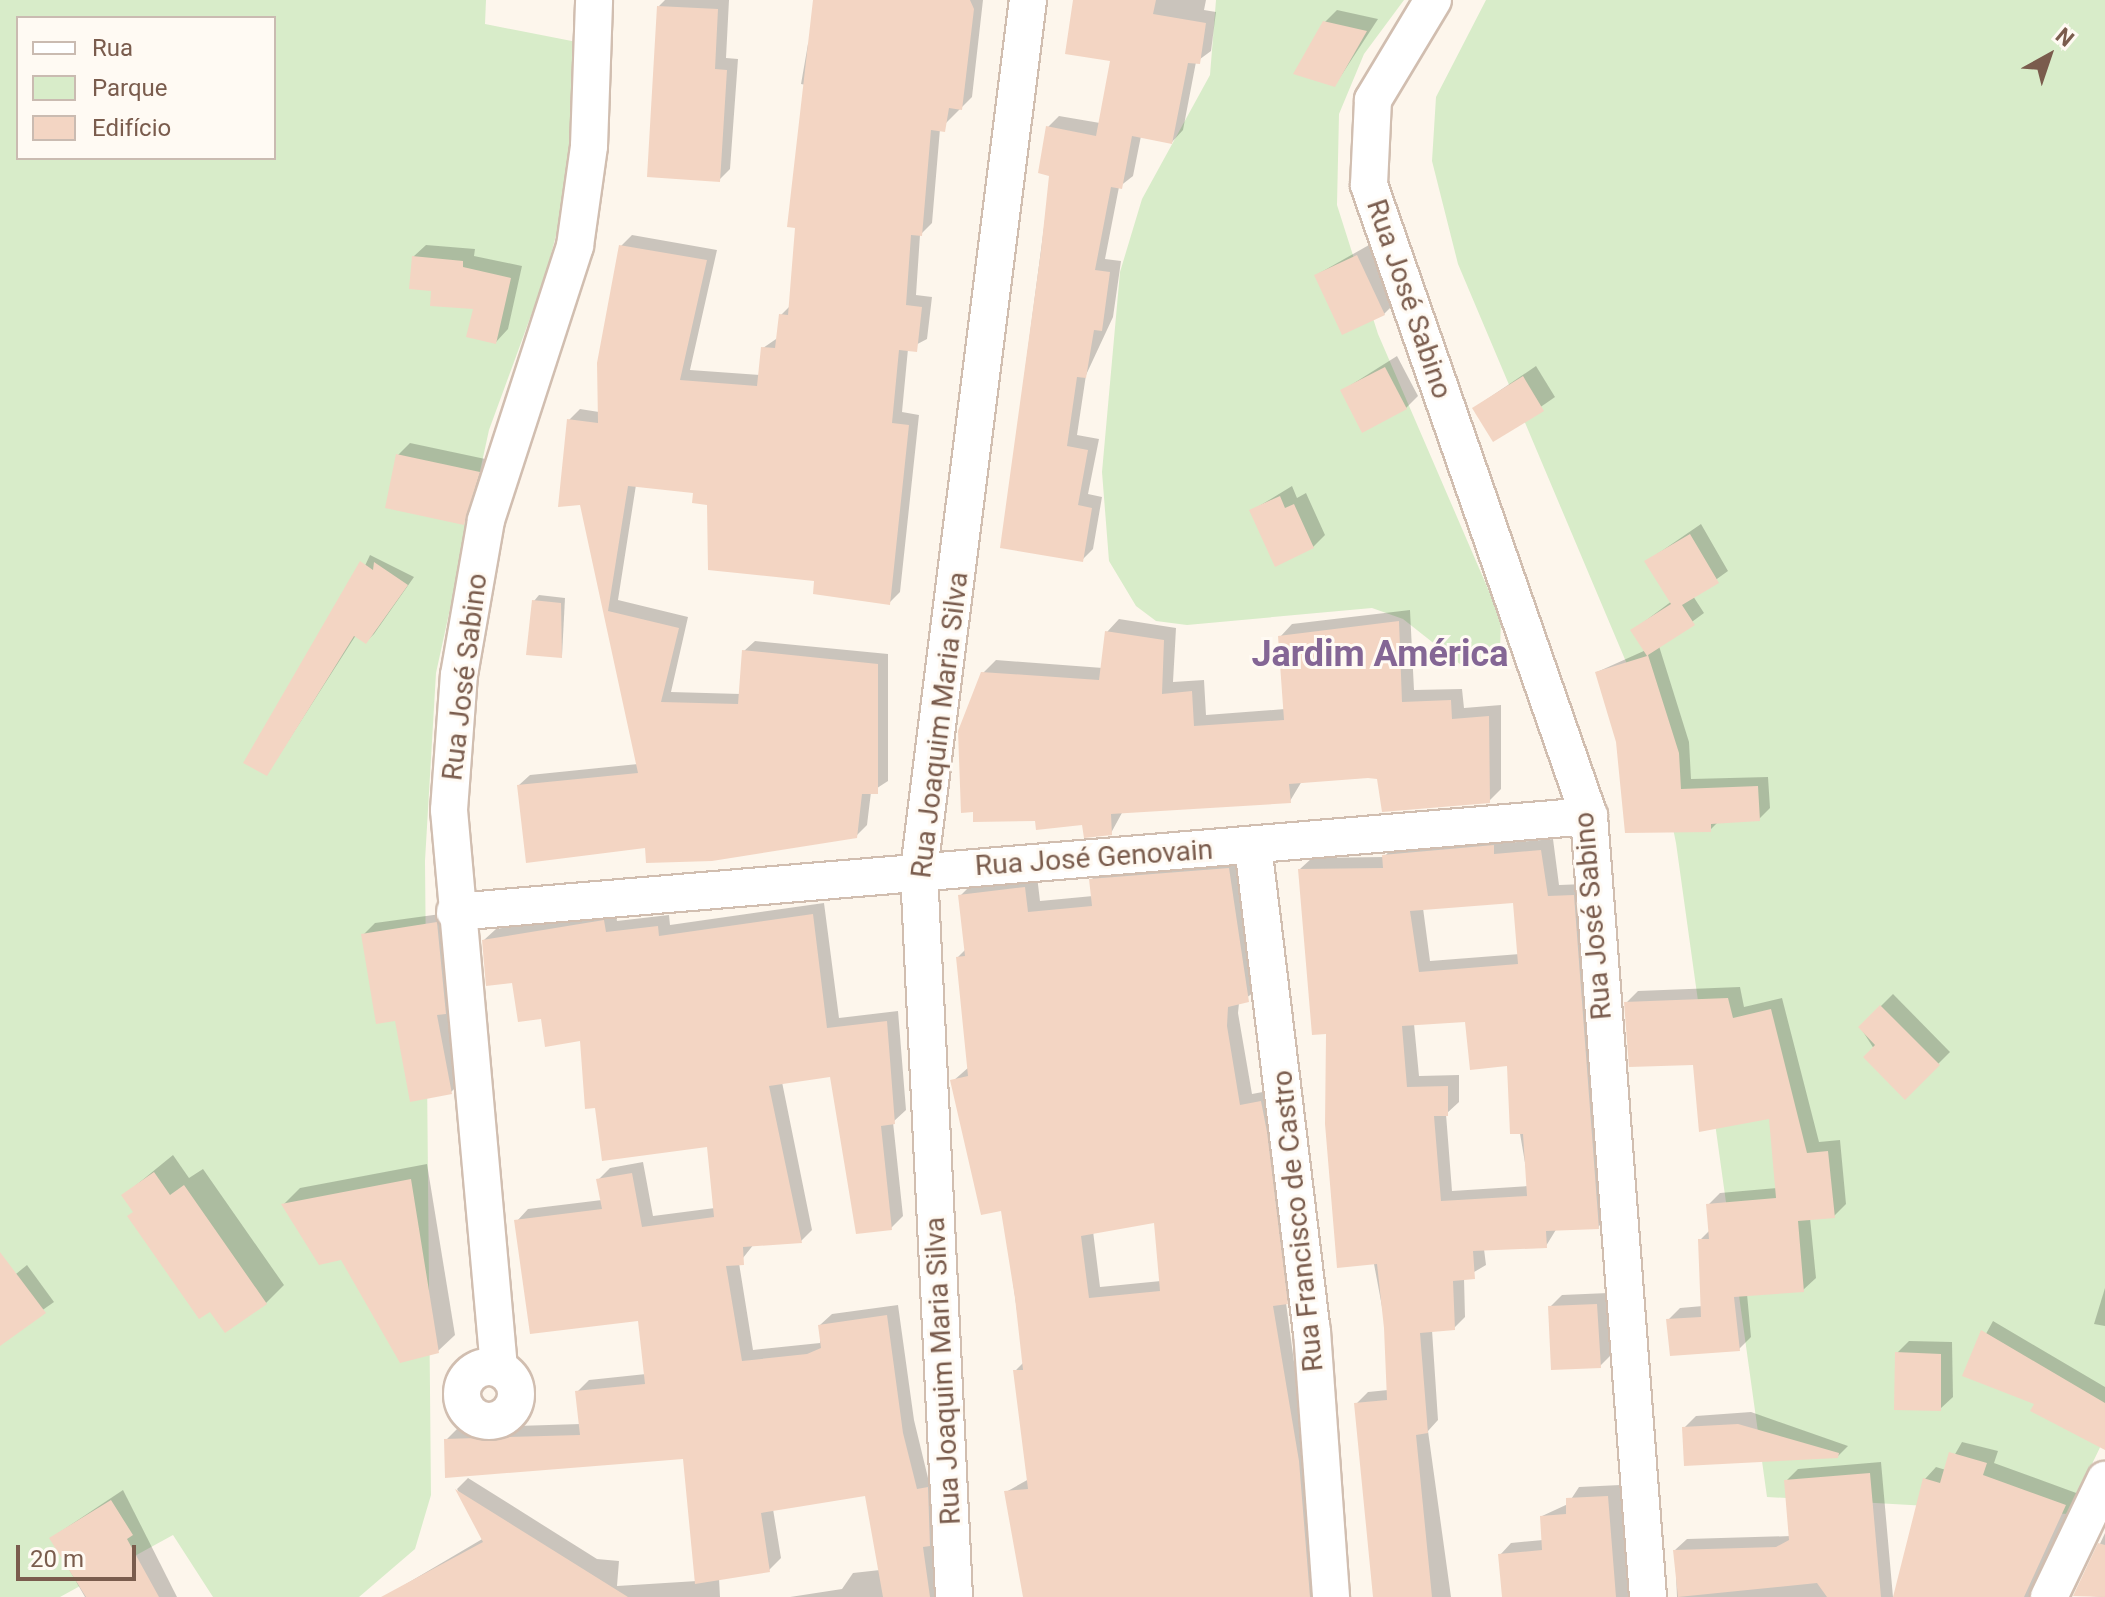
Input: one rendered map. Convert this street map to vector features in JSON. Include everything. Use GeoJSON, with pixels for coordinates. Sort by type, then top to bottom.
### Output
{"type":"FeatureCollection","features":[{"type":"Feature","properties":{"kind":"street","name":"Rua José Sabino"},"geometry":{"type":"LineString","coordinates":[[499,1368],[455,912],[449,810],[459,675],[486,520],[575,246],[589,146],[594,0]]}},
{"type":"Feature","properties":{"kind":"street","name":"Rua Joaquim Maria Silva"},"geometry":{"type":"LineString","coordinates":[[954,1597],[919,870],[1028,0]]}},
{"type":"Feature","properties":{"kind":"street","name":"Rua José Sabino"},"geometry":{"type":"LineString","coordinates":[[1433,0],[1373,100],[1369,185],[1589,816],[1648,1597]]}},
{"type":"Feature","properties":{"kind":"street","name":"Rua José Genovain"},"geometry":{"type":"LineString","coordinates":[[455,912],[919,870],[1253,846],[1589,816]]}},
{"type":"Feature","properties":{"kind":"street","name":"Rua Francisco de Castro"},"geometry":{"type":"LineString","coordinates":[[1253,846],[1312,1331],[1331,1597]]}},
{"type":"Feature","properties":{"kind":"street"},"geometry":{"type":"LineString","coordinates":[[2049,1597],[2105,1480]]}},
{"type":"Feature","properties":{"kind":"green space"},"geometry":{"type":"Polygon","coordinates":[[[0,0],[486,0],[485,24],[582,43],[570,184],[544,280],[489,430],[436,673],[425,861],[431,1495],[415,1549],[359,1597],[213,1597],[173,1535],[60,1597],[0,1597],[0,0]]]}},
{"type":"Feature","properties":{"kind":"green space"},"geometry":{"type":"Polygon","coordinates":[[[1216,0],[1404,0],[1364,54],[1339,114],[1337,205],[1378,334],[1501,619],[1500,650],[1483,663],[1460,664],[1403,619],[1372,608],[1187,625],[1156,621],[1136,606],[1109,561],[1102,472],[1120,272],[1142,199],[1210,75],[1216,0]]]}},
{"type":"Feature","properties":{"kind":"green space"},"geometry":{"type":"Polygon","coordinates":[[[1486,0],[2105,0],[2105,1437],[2068,1514],[1767,1497],[1676,843],[1651,721],[1458,264],[1432,161],[1436,97],[1486,0]]]}},
{"type":"Feature","properties":{"kind":"building"},"geometry":{"type":"Polygon","coordinates":[[[813,0],[970,0],[974,9],[962,110],[949,108],[945,132],[931,130],[922,236],[911,235],[906,305],[922,307],[917,352],[899,350],[892,423],[909,425],[890,605],[813,594],[814,581],[708,570],[707,505],[692,503],[693,493],[628,486],[608,611],[679,628],[661,702],[738,704],[742,650],[878,664],[878,794],[862,794],[857,838],[712,861],[646,863],[645,848],[526,863],[517,785],[638,773],[580,505],[558,507],[567,419],[598,423],[597,363],[619,245],[707,260],[680,380],[757,386],[761,347],[775,348],[779,314],[788,315],[795,228],[787,227],[813,0]]]}},
{"type":"Feature","properties":{"kind":"building"},"geometry":{"type":"Polygon","coordinates":[[[1073,0],[1156,0],[1153,14],[1206,23],[1200,64],[1188,63],[1172,144],[1132,136],[1122,189],[1111,187],[1095,270],[1110,272],[1102,331],[1094,330],[1086,378],[1077,377],[1067,446],[1088,450],[1078,505],[1092,508],[1083,562],[1000,548],[1041,251],[1049,176],[1038,173],[1046,126],[1096,136],[1110,61],[1065,54],[1073,0]]]}},
{"type":"Feature","properties":{"kind":"building"},"geometry":{"type":"Polygon","coordinates":[[[657,6],[718,9],[715,69],[727,70],[720,182],[647,177],[657,6]]]}},
{"type":"Feature","properties":{"kind":"building"},"geometry":{"type":"Polygon","coordinates":[[[1323,21],[1367,31],[1335,87],[1293,74],[1323,21]]]}},
{"type":"Feature","properties":{"kind":"building"},"geometry":{"type":"Polygon","coordinates":[[[1357,255],[1385,315],[1342,335],[1314,275],[1357,255]]]}},
{"type":"Feature","properties":{"kind":"building"},"geometry":{"type":"Polygon","coordinates":[[[412,256],[463,261],[463,267],[511,278],[496,344],[466,337],[473,309],[430,306],[431,291],[409,289],[412,256]]]}},
{"type":"Feature","properties":{"kind":"building"},"geometry":{"type":"Polygon","coordinates":[[[1385,367],[1407,409],[1362,433],[1340,390],[1385,367]]]}},
{"type":"Feature","properties":{"kind":"building"},"geometry":{"type":"Polygon","coordinates":[[[1523,376],[1544,411],[1493,442],[1472,408],[1523,376]]]}},
{"type":"Feature","properties":{"kind":"building"},"geometry":{"type":"Polygon","coordinates":[[[396,454],[480,472],[464,525],[385,508],[396,454]]]}},
{"type":"Feature","properties":{"kind":"building"},"geometry":{"type":"Polygon","coordinates":[[[1280,496],[1285,508],[1294,504],[1314,548],[1275,567],[1249,510],[1280,496]]]}},
{"type":"Feature","properties":{"kind":"building"},"geometry":{"type":"Polygon","coordinates":[[[1690,534],[1719,583],[1682,605],[1695,625],[1648,655],[1679,753],[1681,789],[1758,786],[1760,821],[1711,824],[1711,832],[1625,833],[1616,742],[1595,672],[1647,656],[1630,630],[1671,604],[1644,561],[1690,534]]]}},
{"type":"Feature","properties":{"kind":"building"},"geometry":{"type":"Polygon","coordinates":[[[360,561],[373,570],[374,562],[408,585],[366,644],[354,636],[267,776],[243,763],[360,561]]]}},
{"type":"Feature","properties":{"kind":"building"},"geometry":{"type":"Polygon","coordinates":[[[532,600],[561,603],[562,658],[526,655],[532,600]]]}},
{"type":"Feature","properties":{"kind":"building"},"geometry":{"type":"Polygon","coordinates":[[[1399,621],[1402,702],[1451,700],[1452,719],[1489,716],[1490,803],[1382,812],[1377,779],[1289,784],[1291,803],[1111,814],[1112,835],[1084,838],[1082,825],[1036,830],[1035,821],[973,822],[973,812],[961,813],[958,731],[981,672],[1099,680],[1105,631],[1164,640],[1162,694],[1192,691],[1194,726],[1284,720],[1278,636],[1399,621]]]}},
{"type":"Feature","properties":{"kind":"building"},"geometry":{"type":"Polygon","coordinates":[[[1494,845],[1494,854],[1541,850],[1548,896],[1574,895],[1599,1229],[1546,1231],[1547,1248],[1473,1251],[1475,1279],[1453,1281],[1455,1330],[1420,1333],[1428,1433],[1416,1435],[1432,1597],[1373,1597],[1354,1403],[1387,1400],[1384,1328],[1377,1264],[1337,1268],[1325,1124],[1326,1034],[1312,1035],[1298,869],[1383,868],[1382,855],[1494,845]],[[1513,903],[1410,911],[1419,972],[1518,964],[1513,903]],[[1465,1022],[1402,1026],[1407,1087],[1448,1086],[1448,1116],[1434,1116],[1441,1201],[1527,1196],[1523,1134],[1510,1134],[1507,1066],[1470,1070],[1465,1022]]]}},
{"type":"Feature","properties":{"kind":"building"},"geometry":{"type":"Polygon","coordinates":[[[1229,868],[1249,1002],[1228,1007],[1227,1026],[1240,1105],[1261,1101],[1267,1132],[1288,1304],[1273,1306],[1299,1461],[1310,1597],[1023,1597],[1004,1491],[1028,1489],[1013,1370],[1023,1370],[1015,1298],[1001,1211],[981,1215],[950,1080],[968,1076],[956,957],[965,956],[958,895],[1025,887],[1028,912],[1092,906],[1089,879],[1229,868]],[[1154,1223],[1081,1236],[1089,1298],[1160,1291],[1154,1223]]]}},
{"type":"Feature","properties":{"kind":"building"},"geometry":{"type":"Polygon","coordinates":[[[813,914],[827,1028],[887,1021],[895,1124],[881,1126],[892,1230],[856,1234],[830,1077],[769,1086],[802,1243],[743,1247],[744,1265],[726,1266],[742,1361],[807,1354],[821,1348],[818,1325],[887,1315],[903,1433],[917,1489],[928,1487],[930,1546],[923,1547],[930,1597],[883,1597],[865,1496],[761,1513],[770,1572],[695,1584],[683,1459],[445,1478],[444,1439],[580,1435],[575,1391],[645,1384],[638,1321],[530,1334],[514,1220],[602,1209],[596,1179],[632,1173],[642,1227],[714,1217],[707,1147],[602,1161],[595,1108],[585,1109],[580,1041],[545,1047],[541,1019],[518,1022],[512,983],[486,986],[482,940],[604,920],[606,932],[658,926],[659,936],[813,914]]]}},
{"type":"Feature","properties":{"kind":"building"},"geometry":{"type":"Polygon","coordinates":[[[437,922],[446,1014],[437,1015],[452,1094],[410,1102],[395,1021],[376,1024],[361,934],[437,922]]]}},
{"type":"Feature","properties":{"kind":"building"},"geometry":{"type":"Polygon","coordinates":[[[1728,998],[1733,1018],[1771,1009],[1807,1153],[1828,1151],[1835,1218],[1798,1221],[1804,1292],[1734,1297],[1740,1351],[1670,1356],[1666,1319],[1701,1317],[1698,1239],[1709,1239],[1706,1204],[1776,1198],[1769,1119],[1699,1132],[1693,1065],[1629,1067],[1624,1002],[1728,998]]]}},
{"type":"Feature","properties":{"kind":"building"},"geometry":{"type":"Polygon","coordinates":[[[1880,1005],[1940,1065],[1905,1100],[1863,1057],[1875,1045],[1858,1027],[1880,1005]]]}},
{"type":"Feature","properties":{"kind":"building"},"geometry":{"type":"Polygon","coordinates":[[[154,1172],[170,1195],[184,1185],[267,1304],[225,1333],[210,1312],[199,1319],[127,1216],[133,1212],[121,1195],[154,1172]]]}},
{"type":"Feature","properties":{"kind":"building"},"geometry":{"type":"Polygon","coordinates":[[[411,1179],[439,1353],[400,1363],[341,1260],[319,1265],[281,1204],[411,1179]]]}},
{"type":"Feature","properties":{"kind":"building"},"geometry":{"type":"Polygon","coordinates":[[[0,1252],[46,1313],[0,1346],[0,1252]]]}},
{"type":"Feature","properties":{"kind":"building"},"geometry":{"type":"Polygon","coordinates":[[[1597,1304],[1601,1368],[1551,1370],[1548,1306],[1597,1304]]]}},
{"type":"Feature","properties":{"kind":"building"},"geometry":{"type":"Polygon","coordinates":[[[1981,1330],[2105,1403],[2105,1450],[2030,1411],[2034,1404],[1962,1376],[1981,1330]]]}},
{"type":"Feature","properties":{"kind":"building"},"geometry":{"type":"Polygon","coordinates":[[[1895,1352],[1941,1354],[1941,1411],[1894,1410],[1895,1352]]]}},
{"type":"Feature","properties":{"kind":"building"},"geometry":{"type":"Polygon","coordinates":[[[1738,1424],[1839,1453],[1838,1458],[1684,1466],[1682,1427],[1738,1424]]]}},
{"type":"Feature","properties":{"kind":"building"},"geometry":{"type":"Polygon","coordinates":[[[1949,1452],[1987,1463],[1983,1475],[2066,1505],[2024,1597],[1893,1597],[1923,1478],[1940,1483],[1949,1452]]]}},
{"type":"Feature","properties":{"kind":"building"},"geometry":{"type":"Polygon","coordinates":[[[1870,1473],[1881,1597],[1827,1597],[1817,1583],[1678,1597],[1673,1550],[1776,1547],[1789,1540],[1784,1480],[1870,1473]]]}},
{"type":"Feature","properties":{"kind":"building"},"geometry":{"type":"Polygon","coordinates":[[[455,1489],[628,1597],[381,1597],[483,1542],[455,1489]]]}},
{"type":"Feature","properties":{"kind":"building"},"geometry":{"type":"Polygon","coordinates":[[[1608,1496],[1616,1597],[1502,1597],[1498,1554],[1542,1550],[1540,1516],[1566,1514],[1566,1498],[1608,1496]]]}},
{"type":"Feature","properties":{"kind":"building"},"geometry":{"type":"Polygon","coordinates":[[[111,1500],[133,1535],[127,1539],[159,1597],[86,1597],[49,1538],[111,1500]]]}},
{"type":"Feature","properties":{"kind":"building"},"geometry":{"type":"Polygon","coordinates":[[[2098,1543],[2105,1545],[2105,1597],[2073,1596],[2098,1543]]]}},
{"type":"Feature","properties":{"kind":"district","name":"Jardim América"},"geometry":{"type":"Point","coordinates":[1380,655]}}]}
